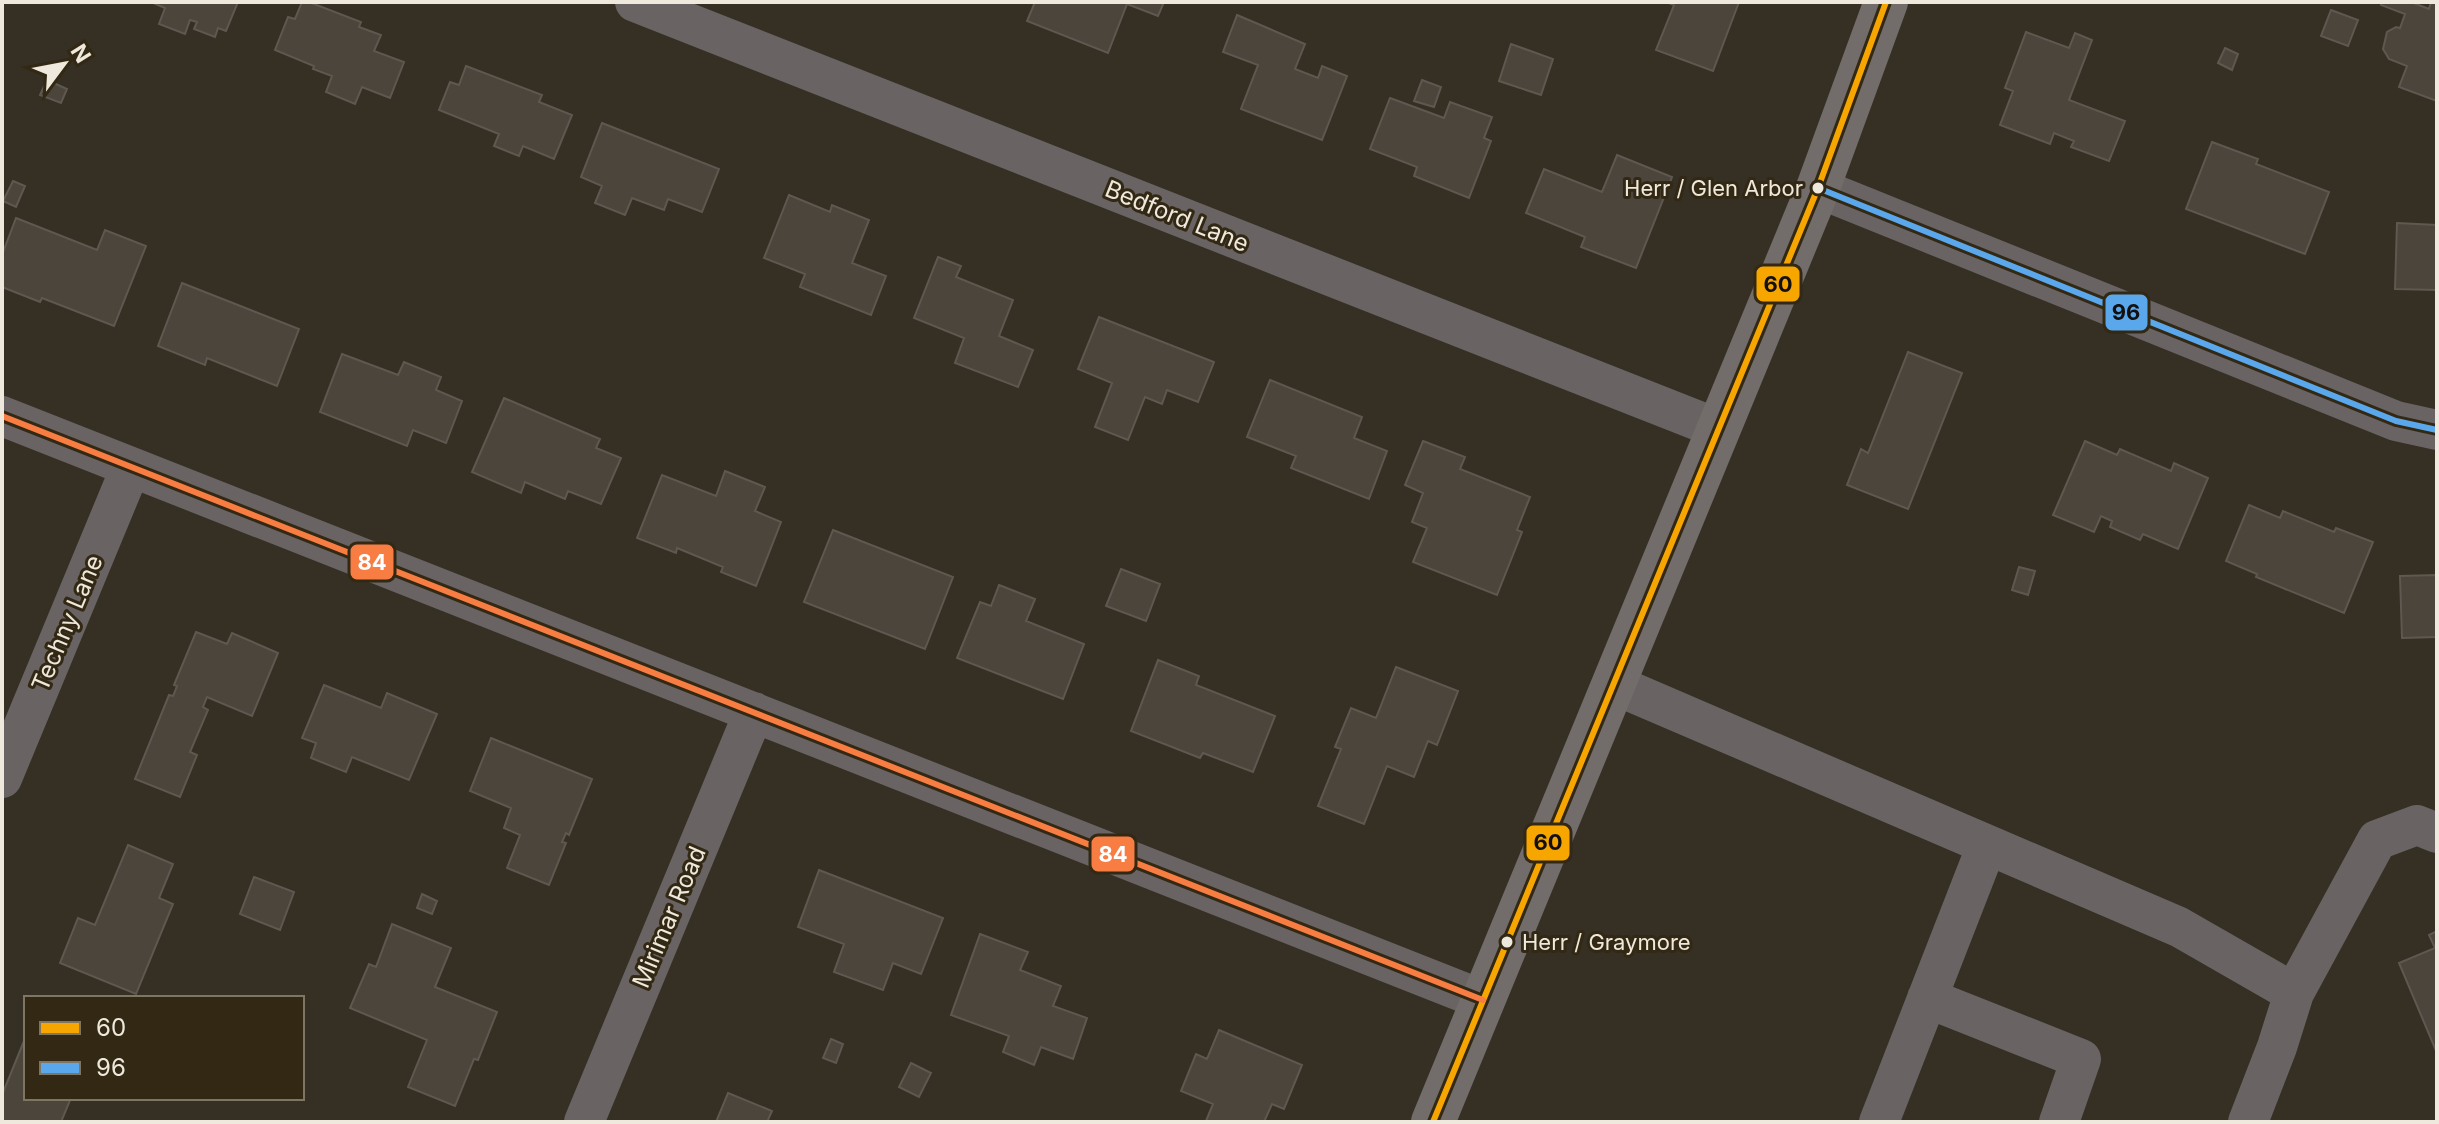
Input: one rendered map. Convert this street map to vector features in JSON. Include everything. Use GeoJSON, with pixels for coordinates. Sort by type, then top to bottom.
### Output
{"type":"FeatureCollection","features":[{"type":"Feature","properties":{"kind":"main road"},"geometry":{"type":"LineString","coordinates":[[1433,1122],[1818,188],[1886,2]]}},
{"type":"Feature","properties":{"kind":"street","name":"Bedford Lane"},"geometry":{"type":"LineString","coordinates":[[635,2],[1719,429]]}},
{"type":"Feature","properties":{"kind":"street"},"geometry":{"type":"LineString","coordinates":[[1818,188],[2396,421],[2437,430]]}},
{"type":"Feature","properties":{"kind":"street"},"geometry":{"type":"LineString","coordinates":[[2,416],[1483,1000]]}},
{"type":"Feature","properties":{"kind":"street","name":"Techny Lane"},"geometry":{"type":"LineString","coordinates":[[2,778],[131,467]]}},
{"type":"Feature","properties":{"kind":"street"},"geometry":{"type":"LineString","coordinates":[[1613,684],[2179,927],[2294,993]]}},
{"type":"Feature","properties":{"kind":"street","name":"Mirimar Road"},"geometry":{"type":"LineString","coordinates":[[584,1122],[754,712]]}},
{"type":"Feature","properties":{"kind":"street"},"geometry":{"type":"LineString","coordinates":[[2248,1122],[2294,993],[2377,840],[2417,825],[2437,833]]}},
{"type":"Feature","properties":{"kind":"street"},"geometry":{"type":"LineString","coordinates":[[1879,1122],[1987,845]]}},
{"type":"Feature","properties":{"kind":"street"},"geometry":{"type":"LineString","coordinates":[[1927,998],[2081,1059],[2059,1122]]}},
{"type":"Feature","properties":{"kind":"building"},"geometry":{"type":"Polygon","coordinates":[[[151,2],[238,2],[226,31],[218,28],[215,37],[194,29],[197,22],[190,20],[185,34],[159,24],[165,8],[151,2]]]}},
{"type":"Feature","properties":{"kind":"building"},"geometry":{"type":"Polygon","coordinates":[[[302,2],[361,22],[359,27],[381,35],[374,51],[404,62],[390,98],[362,87],[355,104],[326,92],[332,76],[275,50],[288,17],[295,19],[302,2]]]}},
{"type":"Feature","properties":{"kind":"building"},"geometry":{"type":"Polygon","coordinates":[[[1035,2],[1164,2],[1158,16],[1127,4],[1108,53],[1027,21],[1035,2]]]}},
{"type":"Feature","properties":{"kind":"building"},"geometry":{"type":"Polygon","coordinates":[[[1666,2],[1739,2],[1713,71],[1656,50],[1674,5],[1666,2]]]}},
{"type":"Feature","properties":{"kind":"building"},"geometry":{"type":"Polygon","coordinates":[[[2382,2],[2411,2],[2429,9],[2431,2],[2437,2],[2437,101],[2399,87],[2407,66],[2389,59],[2383,49],[2387,32],[2400,28],[2405,14],[2381,5],[2382,2]]]}},
{"type":"Feature","properties":{"kind":"building"},"geometry":{"type":"Polygon","coordinates":[[[2331,10],[2358,20],[2348,46],[2321,36],[2331,10]]]}},
{"type":"Feature","properties":{"kind":"building"},"geometry":{"type":"Polygon","coordinates":[[[1237,15],[1305,44],[1295,69],[1318,78],[1322,66],[1347,76],[1322,140],[1241,109],[1258,65],[1223,52],[1237,15]]]}},
{"type":"Feature","properties":{"kind":"building"},"geometry":{"type":"Polygon","coordinates":[[[2026,32],[2069,48],[2075,33],[2092,40],[2069,100],[2125,121],[2109,161],[2071,147],[2074,141],[2054,133],[2050,144],[2000,125],[2013,91],[2005,88],[2026,32]]]}},
{"type":"Feature","properties":{"kind":"building"},"geometry":{"type":"Polygon","coordinates":[[[1511,44],[1553,59],[1541,95],[1499,81],[1511,44]]]}},
{"type":"Feature","properties":{"kind":"building"},"geometry":{"type":"Polygon","coordinates":[[[2225,48],[2238,54],[2232,70],[2218,63],[2225,48]]]}},
{"type":"Feature","properties":{"kind":"building"},"geometry":{"type":"Polygon","coordinates":[[[466,66],[542,95],[539,102],[572,115],[554,159],[523,146],[519,156],[494,146],[499,134],[439,110],[450,82],[459,85],[466,66]]]}},
{"type":"Feature","properties":{"kind":"building"},"geometry":{"type":"Polygon","coordinates":[[[47,80],[67,89],[61,103],[40,95],[47,80]]]}},
{"type":"Feature","properties":{"kind":"building"},"geometry":{"type":"Polygon","coordinates":[[[1422,80],[1441,87],[1434,107],[1414,101],[1422,80]]]}},
{"type":"Feature","properties":{"kind":"building"},"geometry":{"type":"Polygon","coordinates":[[[1390,98],[1444,118],[1450,102],[1492,117],[1484,138],[1491,141],[1469,198],[1414,176],[1417,167],[1370,149],[1390,98]]]}},
{"type":"Feature","properties":{"kind":"building"},"geometry":{"type":"Polygon","coordinates":[[[602,123],[719,169],[702,212],[668,199],[664,210],[632,198],[625,215],[595,203],[602,186],[581,177],[602,123]]]}},
{"type":"Feature","properties":{"kind":"building"},"geometry":{"type":"Polygon","coordinates":[[[2212,142],[2258,159],[2256,164],[2329,192],[2305,254],[2186,209],[2212,142]]]}},
{"type":"Feature","properties":{"kind":"building"},"geometry":{"type":"Polygon","coordinates":[[[1617,155],[1672,177],[1636,268],[1581,247],[1585,237],[1526,213],[1544,169],[1602,192],[1617,155]]]}},
{"type":"Feature","properties":{"kind":"building"},"geometry":{"type":"Polygon","coordinates":[[[13,181],[25,186],[16,207],[3,201],[13,181]]]}},
{"type":"Feature","properties":{"kind":"building"},"geometry":{"type":"Polygon","coordinates":[[[789,195],[830,212],[832,205],[869,220],[852,263],[886,276],[871,315],[800,287],[805,274],[764,258],[789,195]]]}},
{"type":"Feature","properties":{"kind":"building"},"geometry":{"type":"Polygon","coordinates":[[[16,218],[97,250],[105,230],[146,246],[114,326],[42,298],[40,302],[2,287],[2,255],[16,218]]]}},
{"type":"Feature","properties":{"kind":"building"},"geometry":{"type":"Polygon","coordinates":[[[2397,223],[2437,225],[2437,290],[2395,289],[2397,223]]]}},
{"type":"Feature","properties":{"kind":"building"},"geometry":{"type":"Polygon","coordinates":[[[938,257],[961,266],[956,277],[1013,300],[999,336],[1033,350],[1018,387],[955,363],[964,338],[914,318],[938,257]]]}},
{"type":"Feature","properties":{"kind":"building"},"geometry":{"type":"Polygon","coordinates":[[[182,283],[299,329],[277,386],[207,358],[205,365],[158,346],[182,283]]]}},
{"type":"Feature","properties":{"kind":"building"},"geometry":{"type":"Polygon","coordinates":[[[1099,317],[1214,362],[1198,402],[1167,390],[1162,404],[1145,397],[1128,440],[1095,427],[1112,383],[1078,369],[1099,317]]]}},
{"type":"Feature","properties":{"kind":"building"},"geometry":{"type":"Polygon","coordinates":[[[1908,352],[1962,373],[1908,509],[1847,485],[1861,449],[1868,453],[1908,352]]]}},
{"type":"Feature","properties":{"kind":"building"},"geometry":{"type":"Polygon","coordinates":[[[342,354],[398,375],[404,362],[441,377],[436,390],[462,401],[446,443],[413,430],[407,446],[320,412],[342,354]]]}},
{"type":"Feature","properties":{"kind":"building"},"geometry":{"type":"Polygon","coordinates":[[[1270,380],[1362,417],[1354,438],[1387,451],[1369,499],[1291,468],[1296,456],[1247,437],[1270,380]]]}},
{"type":"Feature","properties":{"kind":"building"},"geometry":{"type":"Polygon","coordinates":[[[504,398],[600,439],[596,448],[621,458],[601,504],[568,491],[565,499],[525,482],[521,493],[472,472],[504,398]]]}},
{"type":"Feature","properties":{"kind":"building"},"geometry":{"type":"Polygon","coordinates":[[[1423,441],[1465,457],[1460,469],[1530,497],[1517,530],[1522,532],[1497,595],[1413,562],[1427,528],[1412,522],[1423,493],[1405,485],[1423,441]]]}},
{"type":"Feature","properties":{"kind":"building"},"geometry":{"type":"Polygon","coordinates":[[[2085,441],[2117,455],[2120,449],[2171,471],[2174,463],[2208,478],[2178,549],[2143,534],[2140,540],[2110,527],[2112,521],[2101,516],[2094,532],[2053,515],[2085,441]]]}},
{"type":"Feature","properties":{"kind":"building"},"geometry":{"type":"Polygon","coordinates":[[[725,471],[765,487],[755,511],[781,522],[756,586],[721,572],[723,567],[677,548],[676,553],[637,538],[662,475],[716,496],[725,471]]]}},
{"type":"Feature","properties":{"kind":"building"},"geometry":{"type":"Polygon","coordinates":[[[2249,505],[2280,518],[2283,511],[2334,532],[2336,528],[2373,542],[2344,613],[2256,577],[2257,574],[2226,561],[2249,505]]]}},
{"type":"Feature","properties":{"kind":"building"},"geometry":{"type":"Polygon","coordinates":[[[833,530],[953,577],[925,649],[804,602],[833,530]]]}},
{"type":"Feature","properties":{"kind":"building"},"geometry":{"type":"Polygon","coordinates":[[[2019,567],[2035,571],[2028,595],[2012,590],[2019,567]]]}},
{"type":"Feature","properties":{"kind":"building"},"geometry":{"type":"Polygon","coordinates":[[[1121,569],[1160,584],[1146,621],[1106,606],[1121,569]]]}},
{"type":"Feature","properties":{"kind":"building"},"geometry":{"type":"Polygon","coordinates":[[[2437,575],[2437,637],[2402,638],[2400,576],[2437,575]]]}},
{"type":"Feature","properties":{"kind":"building"},"geometry":{"type":"Polygon","coordinates":[[[999,585],[1035,599],[1026,621],[1084,644],[1063,699],[957,658],[980,602],[991,606],[999,585]]]}},
{"type":"Feature","properties":{"kind":"building"},"geometry":{"type":"Polygon","coordinates":[[[196,632],[227,644],[232,633],[278,653],[252,716],[207,697],[203,707],[208,710],[190,752],[197,755],[180,797],[135,779],[169,695],[173,696],[177,686],[174,685],[196,632]]]}},
{"type":"Feature","properties":{"kind":"building"},"geometry":{"type":"Polygon","coordinates":[[[1158,660],[1199,676],[1196,685],[1275,716],[1253,772],[1203,753],[1200,758],[1131,731],[1158,660]]]}},
{"type":"Feature","properties":{"kind":"building"},"geometry":{"type":"Polygon","coordinates":[[[1396,667],[1458,691],[1437,745],[1428,741],[1414,777],[1387,766],[1364,824],[1318,806],[1341,749],[1335,747],[1351,708],[1376,718],[1396,667]]]}},
{"type":"Feature","properties":{"kind":"building"},"geometry":{"type":"Polygon","coordinates":[[[324,685],[381,708],[387,693],[437,714],[409,780],[352,757],[346,772],[311,758],[316,743],[302,738],[324,685]]]}},
{"type":"Feature","properties":{"kind":"building"},"geometry":{"type":"Polygon","coordinates":[[[491,738],[592,779],[569,835],[566,833],[562,842],[566,843],[549,885],[507,868],[520,835],[504,828],[511,808],[470,791],[491,738]]]}},
{"type":"Feature","properties":{"kind":"building"},"geometry":{"type":"Polygon","coordinates":[[[128,845],[173,864],[159,898],[173,904],[136,994],[60,963],[78,918],[95,925],[128,845]]]}},
{"type":"Feature","properties":{"kind":"building"},"geometry":{"type":"Polygon","coordinates":[[[819,870],[943,918],[921,974],[893,963],[883,990],[834,972],[844,944],[798,927],[819,870]]]}},
{"type":"Feature","properties":{"kind":"building"},"geometry":{"type":"Polygon","coordinates":[[[254,877],[294,892],[280,930],[240,914],[254,877]]]}},
{"type":"Feature","properties":{"kind":"building"},"geometry":{"type":"Polygon","coordinates":[[[422,894],[437,901],[432,914],[417,908],[422,894]]]}},
{"type":"Feature","properties":{"kind":"building"},"geometry":{"type":"Polygon","coordinates":[[[392,924],[451,948],[435,987],[497,1012],[455,1106],[408,1087],[427,1040],[350,1008],[369,964],[376,967],[392,924]]]}},
{"type":"Feature","properties":{"kind":"building"},"geometry":{"type":"Polygon","coordinates":[[[2437,931],[2437,1053],[2399,963],[2435,948],[2429,935],[2437,931]]]}},
{"type":"Feature","properties":{"kind":"building"},"geometry":{"type":"Polygon","coordinates":[[[980,934],[1028,952],[1020,970],[1061,986],[1053,1006],[1087,1018],[1073,1059],[1041,1047],[1034,1065],[1003,1052],[1009,1036],[951,1015],[980,934]]]}},
{"type":"Feature","properties":{"kind":"building"},"geometry":{"type":"Polygon","coordinates":[[[1219,1030],[1302,1065],[1284,1109],[1272,1104],[1264,1122],[1206,1121],[1213,1104],[1181,1091],[1196,1054],[1207,1059],[1219,1030]]]}},
{"type":"Feature","properties":{"kind":"building"},"geometry":{"type":"Polygon","coordinates":[[[831,1039],[843,1044],[836,1063],[823,1058],[831,1039]]]}},
{"type":"Feature","properties":{"kind":"building"},"geometry":{"type":"Polygon","coordinates":[[[24,1041],[24,1100],[70,1100],[61,1122],[2,1122],[2,1095],[24,1041]]]}},
{"type":"Feature","properties":{"kind":"building"},"geometry":{"type":"Polygon","coordinates":[[[911,1063],[931,1073],[919,1097],[899,1087],[911,1063]]]}},
{"type":"Feature","properties":{"kind":"building"},"geometry":{"type":"Polygon","coordinates":[[[728,1093],[772,1111],[767,1122],[716,1122],[728,1093]]]}},
{"type":"Feature","properties":{"kind":"transit line","name":"60"},"geometry":{"type":"LineString","coordinates":[[1433,1122],[1818,188],[1886,2]]}},
{"type":"Feature","properties":{"kind":"transit line","name":"96"},"geometry":{"type":"LineString","coordinates":[[1818,188],[2396,421],[2437,430]]}},
{"type":"Feature","properties":{"kind":"transit line","name":"84"},"geometry":{"type":"LineString","coordinates":[[2,416],[1483,1000]]}},
{"type":"Feature","properties":{"kind":"place","name":"Herr / Glen Arbor"},"geometry":{"type":"Point","coordinates":[1818,188]}},
{"type":"Feature","properties":{"kind":"place","name":"Herr / Graymore"},"geometry":{"type":"Point","coordinates":[1507,942]}}]}
